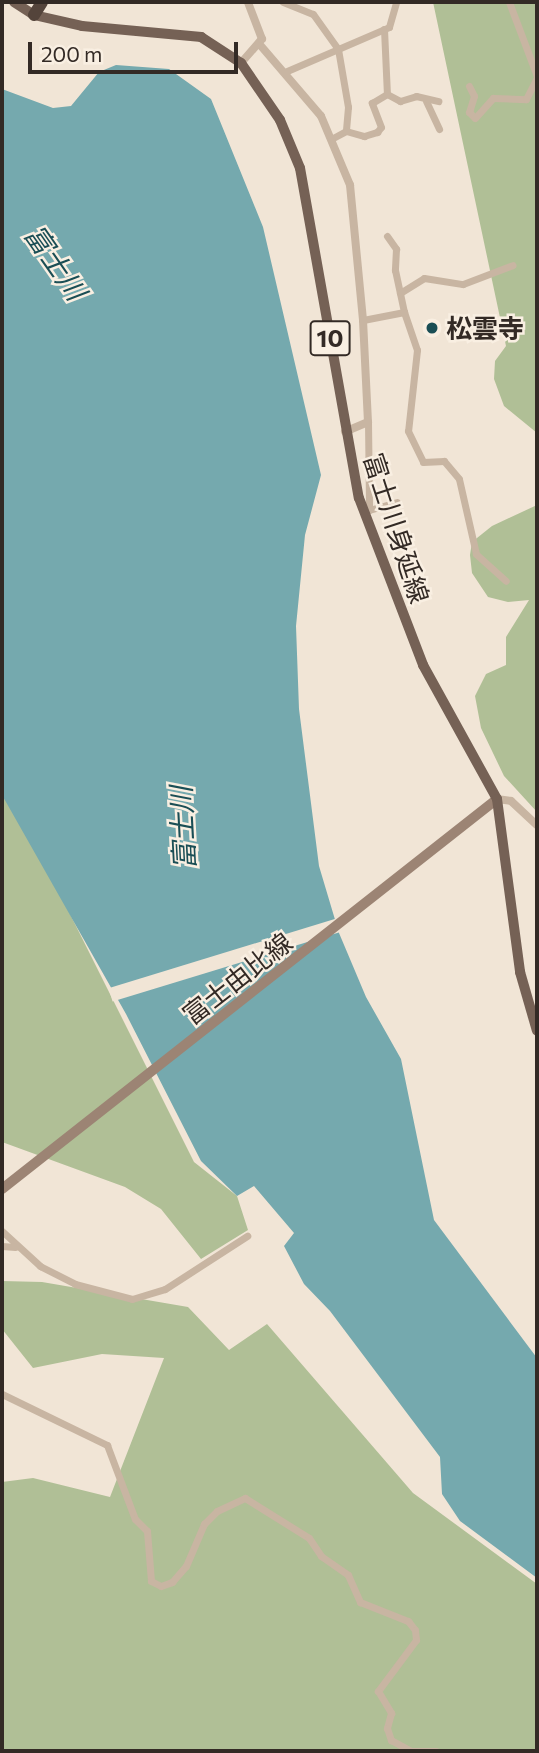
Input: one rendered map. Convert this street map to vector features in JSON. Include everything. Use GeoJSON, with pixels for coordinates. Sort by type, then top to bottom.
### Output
{"type":"FeatureCollection","features":[{"type":"Feature","properties":{"kind":"highway"},"geometry":{"type":"LineString","coordinates":[[34,15],[42,2]]}},
{"type":"Feature","properties":{"kind":"main road","name":"富士川身延線"},"geometry":{"type":"LineString","coordinates":[[14,2],[34,15],[82,26],[201,37],[242,63],[280,120],[300,168],[345,432],[359,498],[407,631],[496,799],[520,972],[537,1031]]}},
{"type":"Feature","properties":{"kind":"main road","name":"富士由比線"},"geometry":{"type":"LineString","coordinates":[[2,1189],[496,799]]}},
{"type":"Feature","properties":{"kind":"street"},"geometry":{"type":"LineString","coordinates":[[242,63],[261,46],[262,33],[247,2]]}},
{"type":"Feature","properties":{"kind":"street"},"geometry":{"type":"LineString","coordinates":[[283,2],[295,3],[313,14],[338,49],[348,107],[346,131]]}},
{"type":"Feature","properties":{"kind":"street"},"geometry":{"type":"LineString","coordinates":[[287,71],[384,29],[394,20],[396,2]]}},
{"type":"Feature","properties":{"kind":"street"},"geometry":{"type":"LineString","coordinates":[[469,86],[474,96],[469,112],[475,118],[493,98],[526,99],[537,76],[509,2]]}},
{"type":"Feature","properties":{"kind":"street"},"geometry":{"type":"LineString","coordinates":[[384,29],[387,94]]}},
{"type":"Feature","properties":{"kind":"street"},"geometry":{"type":"LineString","coordinates":[[261,46],[287,71],[333,138],[350,185],[363,320],[369,510],[397,502]]}},
{"type":"Feature","properties":{"kind":"street"},"geometry":{"type":"LineString","coordinates":[[387,94],[400,101],[416,96],[426,102],[439,129]]}},
{"type":"Feature","properties":{"kind":"street"},"geometry":{"type":"LineString","coordinates":[[333,138],[346,131],[364,136],[377,132],[381,127],[372,103],[387,94]]}},
{"type":"Feature","properties":{"kind":"street"},"geometry":{"type":"LineString","coordinates":[[426,102],[434,97],[438,101]]}},
{"type":"Feature","properties":{"kind":"street"},"geometry":{"type":"LineString","coordinates":[[387,236],[396,249],[400,293],[417,350],[408,431],[424,462],[444,461],[458,479],[476,554],[506,581]]}},
{"type":"Feature","properties":{"kind":"street"},"geometry":{"type":"LineString","coordinates":[[400,293],[424,278],[463,284],[513,265]]}},
{"type":"Feature","properties":{"kind":"street"},"geometry":{"type":"LineString","coordinates":[[363,320],[404,312]]}},
{"type":"Feature","properties":{"kind":"street"},"geometry":{"type":"LineString","coordinates":[[345,432],[368,422]]}},
{"type":"Feature","properties":{"kind":"street"},"geometry":{"type":"LineString","coordinates":[[496,799],[511,801],[537,825]]}},
{"type":"Feature","properties":{"kind":"street"},"geometry":{"type":"LineString","coordinates":[[2,1230],[15,1247],[75,1284],[132,1299],[165,1289],[247,1236]]}},
{"type":"Feature","properties":{"kind":"street"},"geometry":{"type":"LineString","coordinates":[[2,1247],[15,1247]]}},
{"type":"Feature","properties":{"kind":"street"},"geometry":{"type":"LineString","coordinates":[[2,1394],[107,1446],[135,1519],[147,1531],[151,1581],[161,1586],[172,1582],[186,1566],[204,1524],[217,1511],[246,1498],[309,1538],[321,1556],[348,1575],[360,1602],[408,1621],[415,1630],[416,1640],[378,1691],[391,1713],[387,1728],[391,1740],[411,1751],[436,1751]]}},
{"type":"Feature","properties":{"kind":"green space"},"geometry":{"type":"Polygon","coordinates":[[[433,2],[537,2],[537,433],[504,406],[494,379],[495,361],[506,346],[433,2]]]}},
{"type":"Feature","properties":{"kind":"green space"},"geometry":{"type":"Polygon","coordinates":[[[537,505],[537,812],[504,776],[481,728],[475,696],[486,674],[506,665],[506,637],[529,600],[508,602],[488,597],[472,573],[470,555],[472,542],[492,526],[537,505]]]}},
{"type":"Feature","properties":{"kind":"green space"},"geometry":{"type":"Polygon","coordinates":[[[2,787],[13,800],[194,1162],[237,1196],[248,1230],[201,1259],[161,1209],[125,1187],[2,1142],[2,787]]]}},
{"type":"Feature","properties":{"kind":"green space"},"geometry":{"type":"Polygon","coordinates":[[[2,1281],[42,1282],[188,1307],[229,1350],[267,1324],[413,1493],[537,1584],[537,1751],[2,1751],[2,1482],[33,1478],[110,1497],[164,1358],[102,1354],[33,1368],[2,1329],[2,1281]]]}},
{"type":"Feature","properties":{"kind":"water","name":"富士川"},"geometry":{"type":"Polygon","coordinates":[[[116,65],[169,69],[211,99],[263,227],[321,475],[305,535],[296,626],[299,709],[319,866],[339,933],[366,997],[401,1059],[434,1220],[537,1358],[537,1578],[460,1521],[442,1494],[440,1457],[330,1311],[304,1284],[284,1246],[294,1233],[254,1186],[237,1196],[201,1161],[126,1014],[2,795],[2,89],[53,108],[71,106],[99,72],[116,65]]]}},
{"type":"Feature","properties":{"kind":"pier"},"geometry":{"type":"Polygon","coordinates":[[[338,918],[342,931],[113,1002],[108,988],[338,918]]]}},
{"type":"Feature","properties":{"kind":"place","name":"松雲寺"},"geometry":{"type":"Point","coordinates":[432,328]}}]}
